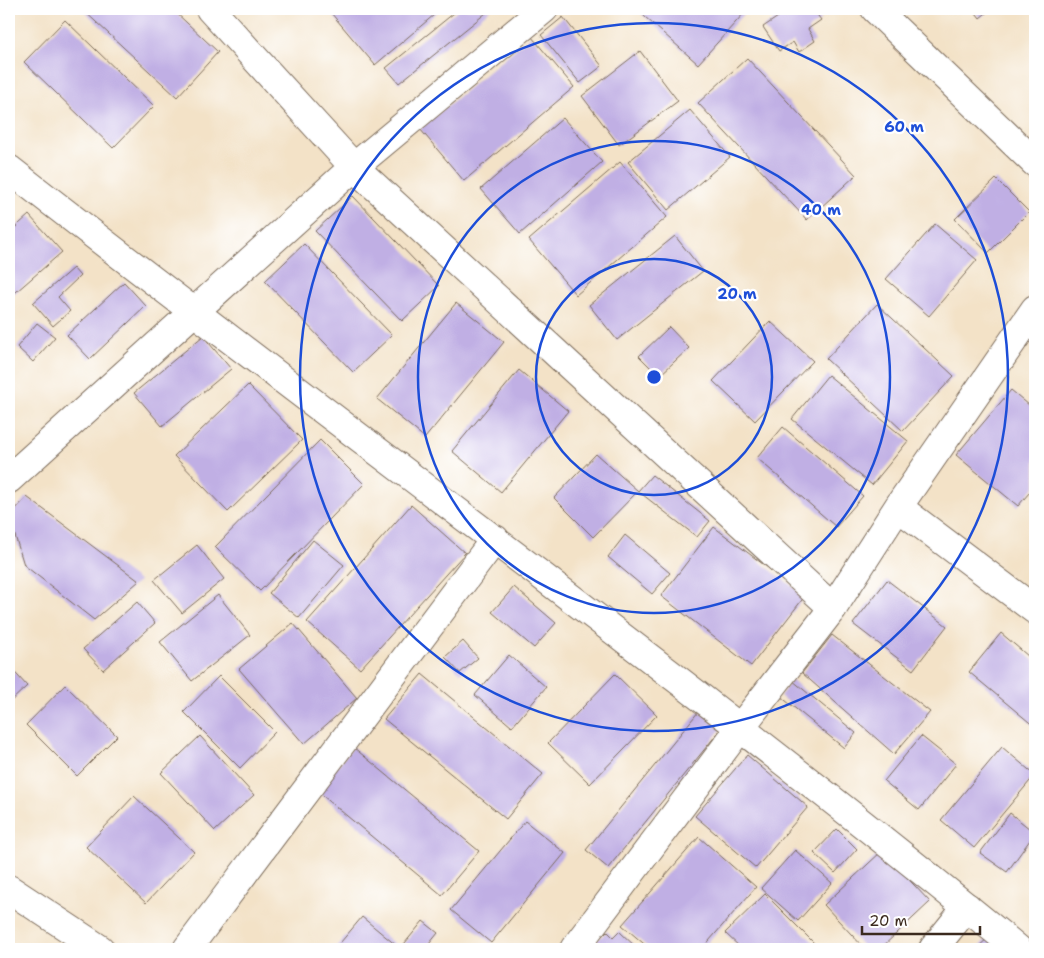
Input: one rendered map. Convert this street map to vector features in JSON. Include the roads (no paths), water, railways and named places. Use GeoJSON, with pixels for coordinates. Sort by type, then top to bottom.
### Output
{"type":"FeatureCollection","features":[{"type":"Feature","properties":{"kind":"street"},"geometry":{"type":"LineString","coordinates":[[210,9],[354,167],[833,608]]}},
{"type":"Feature","properties":{"kind":"street"},"geometry":{"type":"LineString","coordinates":[[9,479],[354,167],[544,9]]}},
{"type":"Feature","properties":{"kind":"street"},"geometry":{"type":"LineString","coordinates":[[875,9],[1035,163]]}},
{"type":"Feature","properties":{"kind":"street"},"geometry":{"type":"LineString","coordinates":[[9,169],[192,312],[496,539],[740,728],[1018,949]]}},
{"type":"Feature","properties":{"kind":"street"},"geometry":{"type":"LineString","coordinates":[[574,949],[833,608],[898,507],[1035,309]]}},
{"type":"Feature","properties":{"kind":"street"},"geometry":{"type":"LineString","coordinates":[[898,507],[1035,610]]}},
{"type":"Feature","properties":{"kind":"street"},"geometry":{"type":"LineString","coordinates":[[187,949],[496,539]]}},
{"type":"Feature","properties":{"kind":"street"},"geometry":{"type":"LineString","coordinates":[[9,889],[100,949]]}},
{"type":"Feature","properties":{"kind":"street"},"geometry":{"type":"LineString","coordinates":[[933,949],[967,907]]}}]}
